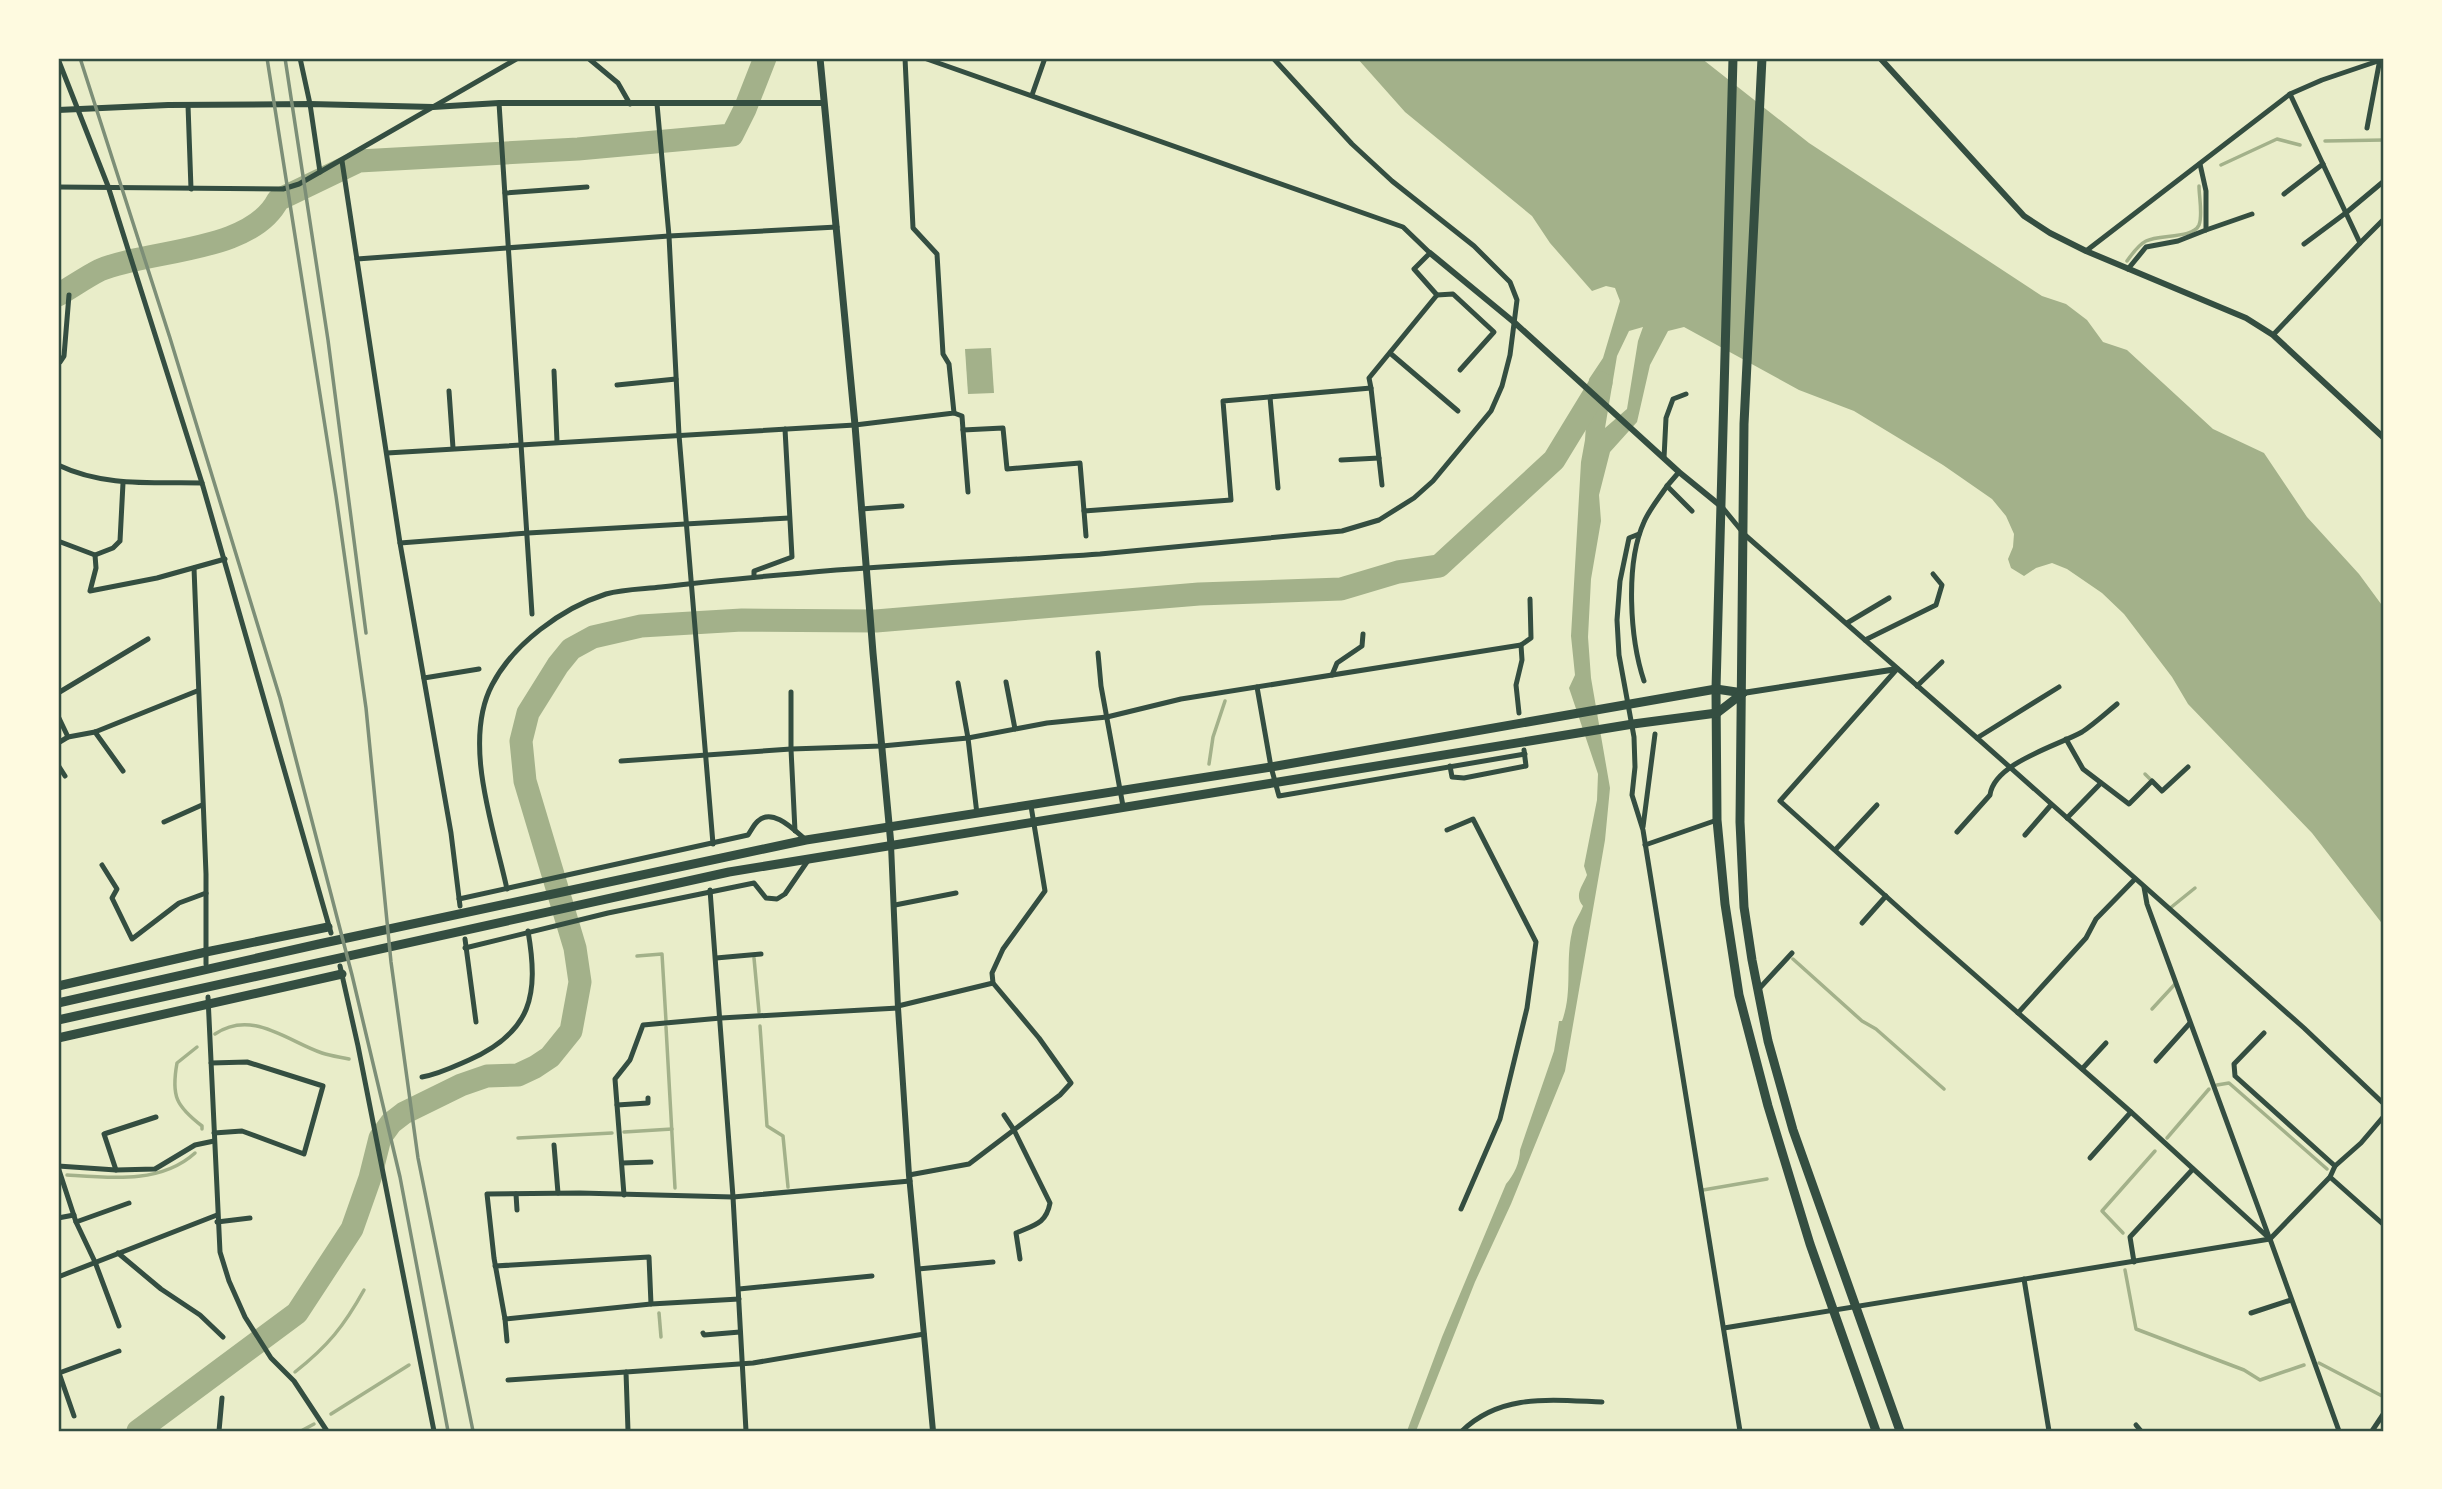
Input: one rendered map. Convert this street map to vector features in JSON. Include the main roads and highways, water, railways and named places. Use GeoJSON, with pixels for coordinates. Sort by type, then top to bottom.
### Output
{"type":"FeatureCollection","features":[{"type":"Feature","properties":{"kind":"highway"},"geometry":{"type":"LineString","coordinates":[[1733,58],[1716,689],[1717,820],[1729,934],[1748,1038],[1810,1244],[1876,1431]]}},
{"type":"Feature","properties":{"kind":"highway"},"geometry":{"type":"LineString","coordinates":[[1762,58],[1744,424],[1745,535],[1740,822],[1742,881],[1757,991],[1793,1129],[1900,1431]]}},
{"type":"Feature","properties":{"kind":"highway"},"geometry":{"type":"LineString","coordinates":[[58,1003],[806,840],[1271,767],[1716,689],[1743,693]]}},
{"type":"Feature","properties":{"kind":"highway"},"geometry":{"type":"LineString","coordinates":[[58,1020],[729,872],[1123,806],[1717,713],[1743,693]]}},
{"type":"Feature","properties":{"kind":"highway"},"geometry":{"type":"LineString","coordinates":[[58,986],[206,952],[329,930]]}},
{"type":"Feature","properties":{"kind":"highway"},"geometry":{"type":"LineString","coordinates":[[58,1038],[341,970]]}},
{"type":"Feature","properties":{"kind":"main road"},"geometry":{"type":"LineString","coordinates":[[820,58],[891,845]]}},
{"type":"Feature","properties":{"kind":"waterway"},"geometry":{"type":"LineString","coordinates":[[58,295],[100,270],[198,247],[246,230],[265,217],[278,200],[359,161],[578,149],[732,135],[765,58]]}},
{"type":"Feature","properties":{"kind":"waterway"},"geometry":{"type":"LineString","coordinates":[[2221,165],[2277,139],[2300,145]]}},
{"type":"Feature","properties":{"kind":"waterway"},"geometry":{"type":"LineString","coordinates":[[2325,141],[2384,140]]}},
{"type":"Feature","properties":{"kind":"waterway"},"geometry":{"type":"LineString","coordinates":[[2127,261],[2146,241],[2196,229],[2201,216],[2199,186]]}},
{"type":"Feature","properties":{"kind":"waterway"},"geometry":{"type":"LineString","coordinates":[[138,1431],[297,1313],[352,1229],[370,1178],[380,1138],[391,1123],[404,1113],[461,1085],[487,1076],[518,1075],[535,1067],[550,1057],[571,1031],[580,982],[575,948],[525,781],[521,741],[528,713],[571,649],[593,637],[641,626],[742,620],[876,621],[1199,594],[1341,589],[1398,572],[1439,566],[1554,460],[1601,383]]}},
{"type":"Feature","properties":{"kind":"waterway"},"geometry":{"type":"LineString","coordinates":[[1209,764],[1213,737],[1225,701]]}},
{"type":"Feature","properties":{"kind":"waterway"},"geometry":{"type":"LineString","coordinates":[[2145,774],[2152,781]]}},
{"type":"Feature","properties":{"kind":"waterway"},"geometry":{"type":"LineString","coordinates":[[2169,909],[2195,888]]}},
{"type":"Feature","properties":{"kind":"waterway"},"geometry":{"type":"LineString","coordinates":[[637,956],[662,954],[666,1021]]}},
{"type":"Feature","properties":{"kind":"waterway"},"geometry":{"type":"LineString","coordinates":[[754,958],[759,1012]]}},
{"type":"Feature","properties":{"kind":"waterway"},"geometry":{"type":"LineString","coordinates":[[1793,959],[1944,1089]]}},
{"type":"Feature","properties":{"kind":"waterway"},"geometry":{"type":"LineString","coordinates":[[2152,1009],[2176,983]]}},
{"type":"Feature","properties":{"kind":"waterway"},"geometry":{"type":"LineString","coordinates":[[215,1034],[229,1027],[256,1026],[322,1053],[349,1059]]}},
{"type":"Feature","properties":{"kind":"waterway"},"geometry":{"type":"LineString","coordinates":[[760,1026],[767,1126],[783,1136],[788,1187]]}},
{"type":"Feature","properties":{"kind":"waterway"},"geometry":{"type":"LineString","coordinates":[[666,1027],[675,1188]]}},
{"type":"Feature","properties":{"kind":"waterway"},"geometry":{"type":"LineString","coordinates":[[197,1047],[177,1063],[175,1092],[181,1106],[202,1129]]}},
{"type":"Feature","properties":{"kind":"waterway"},"geometry":{"type":"LineString","coordinates":[[2217,1085],[2229,1083],[2327,1169]]}},
{"type":"Feature","properties":{"kind":"waterway"},"geometry":{"type":"LineString","coordinates":[[2167,1138],[2209,1089]]}},
{"type":"Feature","properties":{"kind":"waterway"},"geometry":{"type":"LineString","coordinates":[[624,1132],[672,1129]]}},
{"type":"Feature","properties":{"kind":"waterway"},"geometry":{"type":"LineString","coordinates":[[518,1138],[612,1133]]}},
{"type":"Feature","properties":{"kind":"waterway"},"geometry":{"type":"LineString","coordinates":[[2123,1233],[2102,1211],[2155,1151]]}},
{"type":"Feature","properties":{"kind":"waterway"},"geometry":{"type":"LineString","coordinates":[[67,1175],[134,1177],[167,1170],[195,1153]]}},
{"type":"Feature","properties":{"kind":"waterway"},"geometry":{"type":"LineString","coordinates":[[1703,1190],[1767,1179]]}},
{"type":"Feature","properties":{"kind":"waterway"},"geometry":{"type":"LineString","coordinates":[[2125,1270],[2136,1329],[2244,1370],[2260,1380],[2304,1365]]}},
{"type":"Feature","properties":{"kind":"waterway"},"geometry":{"type":"LineString","coordinates":[[295,1372],[334,1335],[364,1290]]}},
{"type":"Feature","properties":{"kind":"waterway"},"geometry":{"type":"LineString","coordinates":[[659,1313],[661,1337]]}},
{"type":"Feature","properties":{"kind":"waterway"},"geometry":{"type":"LineString","coordinates":[[2319,1363],[2384,1397]]}},
{"type":"Feature","properties":{"kind":"waterway"},"geometry":{"type":"LineString","coordinates":[[331,1414],[409,1365]]}},
{"type":"Feature","properties":{"kind":"waterway"},"geometry":{"type":"LineString","coordinates":[[301,1431],[314,1424]]}},
{"type":"Feature","properties":{"kind":"railway"},"geometry":{"type":"LineString","coordinates":[[80,58],[170,338],[280,698],[352,975],[400,1177],[448,1431]]}},
{"type":"Feature","properties":{"kind":"railway"},"geometry":{"type":"LineString","coordinates":[[267,58],[336,496],[366,708],[391,962],[418,1158],[473,1431]]}},
{"type":"Feature","properties":{"kind":"railway"},"geometry":{"type":"LineString","coordinates":[[285,58],[328,340],[366,633]]}}]}
